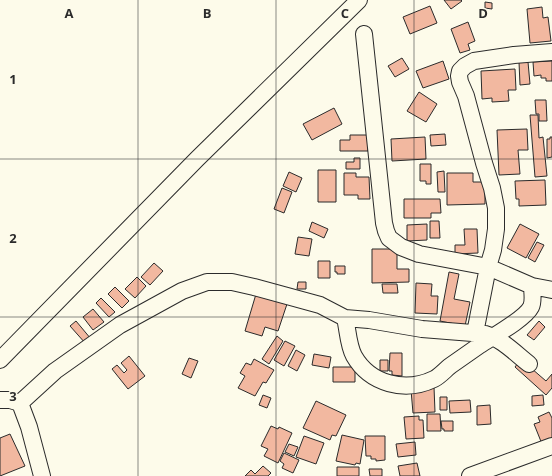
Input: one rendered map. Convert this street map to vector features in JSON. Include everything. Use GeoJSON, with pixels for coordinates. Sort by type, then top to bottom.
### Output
{"type":"FeatureCollection","features":[{"type":"Feature","properties":{"kind":"street"},"geometry":{"type":"LineString","coordinates":[[0,360],[186,170],[359,0]]}},
{"type":"Feature","properties":{"kind":"street"},"geometry":{"type":"LineString","coordinates":[[364,34],[384,223],[389,238],[401,247],[420,254],[488,267],[532,286],[552,290]]}},
{"type":"Feature","properties":{"kind":"street"},"geometry":{"type":"LineString","coordinates":[[475,333],[488,267],[493,250],[496,208],[468,101],[460,82],[460,71],[474,61],[514,55],[552,52]]}},
{"type":"Feature","properties":{"kind":"street"},"geometry":{"type":"LineString","coordinates":[[20,403],[55,371],[120,325],[182,291],[207,282],[232,282],[254,287],[320,305],[345,318],[386,322],[422,329],[475,333],[493,336],[508,346],[529,364]]}},
{"type":"Feature","properties":{"kind":"street"},"geometry":{"type":"LineString","coordinates":[[345,318],[351,349],[360,365],[370,375],[380,381],[405,386],[434,379],[464,356],[518,319],[530,307],[532,300],[532,286]]}},
{"type":"Feature","properties":{"kind":"street"},"geometry":{"type":"LineString","coordinates":[[0,400],[10,400],[20,403]]}},
{"type":"Feature","properties":{"kind":"street"},"geometry":{"type":"LineString","coordinates":[[20,403],[29,427],[42,476]]}},
{"type":"Feature","properties":{"kind":"street"},"geometry":{"type":"LineString","coordinates":[[470,476],[552,446]]}},
{"type":"Feature","properties":{"kind":"building"},"geometry":{"type":"Polygon","coordinates":[[[444,0],[461,0],[462,1],[451,9],[444,0]]]}},
{"type":"Feature","properties":{"kind":"building"},"geometry":{"type":"Polygon","coordinates":[[[485,2],[492,3],[492,9],[485,8],[485,2]]]}},
{"type":"Feature","properties":{"kind":"building"},"geometry":{"type":"Polygon","coordinates":[[[430,6],[437,23],[410,34],[403,17],[430,6]]]}},
{"type":"Feature","properties":{"kind":"building"},"geometry":{"type":"Polygon","coordinates":[[[542,7],[543,18],[548,17],[551,41],[530,43],[527,9],[542,7]]]}},
{"type":"Feature","properties":{"kind":"building"},"geometry":{"type":"Polygon","coordinates":[[[468,22],[475,41],[468,44],[470,50],[460,53],[451,29],[468,22]]]}},
{"type":"Feature","properties":{"kind":"building"},"geometry":{"type":"Polygon","coordinates":[[[402,58],[409,69],[395,77],[388,66],[402,58]]]}},
{"type":"Feature","properties":{"kind":"building"},"geometry":{"type":"Polygon","coordinates":[[[443,61],[449,79],[423,88],[416,71],[443,61]]]}},
{"type":"Feature","properties":{"kind":"building"},"geometry":{"type":"Polygon","coordinates":[[[552,61],[552,81],[546,81],[546,78],[541,78],[541,75],[534,76],[533,62],[552,61]]]}},
{"type":"Feature","properties":{"kind":"building"},"geometry":{"type":"Polygon","coordinates":[[[519,62],[528,62],[530,84],[520,85],[519,62]]]}},
{"type":"Feature","properties":{"kind":"building"},"geometry":{"type":"Polygon","coordinates":[[[515,69],[516,90],[508,90],[509,101],[492,102],[492,98],[482,99],[481,71],[515,69]]]}},
{"type":"Feature","properties":{"kind":"building"},"geometry":{"type":"Polygon","coordinates":[[[419,92],[437,104],[426,122],[407,111],[419,92]]]}},
{"type":"Feature","properties":{"kind":"building"},"geometry":{"type":"Polygon","coordinates":[[[535,100],[546,100],[547,121],[539,121],[539,114],[536,114],[535,100]]]}},
{"type":"Feature","properties":{"kind":"building"},"geometry":{"type":"Polygon","coordinates":[[[334,108],[342,124],[312,140],[303,124],[334,108]]]}},
{"type":"Feature","properties":{"kind":"building"},"geometry":{"type":"Polygon","coordinates":[[[530,115],[538,115],[539,138],[543,137],[547,176],[535,177],[530,115]]]}},
{"type":"Feature","properties":{"kind":"building"},"geometry":{"type":"Polygon","coordinates":[[[527,129],[528,150],[518,150],[520,174],[499,175],[497,130],[527,129]]]}},
{"type":"Feature","properties":{"kind":"building"},"geometry":{"type":"Polygon","coordinates":[[[445,134],[446,145],[431,146],[430,135],[445,134]]]}},
{"type":"Feature","properties":{"kind":"building"},"geometry":{"type":"Polygon","coordinates":[[[350,135],[368,135],[368,151],[340,151],[340,140],[350,140],[350,135]]]}},
{"type":"Feature","properties":{"kind":"building"},"geometry":{"type":"Polygon","coordinates":[[[425,137],[426,159],[392,161],[391,139],[425,137]]]}},
{"type":"Feature","properties":{"kind":"building"},"geometry":{"type":"Polygon","coordinates":[[[550,137],[552,137],[552,157],[547,158],[547,139],[550,139],[550,137]]]}},
{"type":"Feature","properties":{"kind":"building"},"geometry":{"type":"Polygon","coordinates":[[[354,158],[360,158],[360,169],[346,169],[346,162],[354,162],[354,158]]]}},
{"type":"Feature","properties":{"kind":"building"},"geometry":{"type":"Polygon","coordinates":[[[420,164],[431,164],[431,184],[426,184],[426,181],[420,181],[420,164]]]}},
{"type":"Feature","properties":{"kind":"building"},"geometry":{"type":"Polygon","coordinates":[[[318,170],[336,170],[336,202],[318,202],[318,170]]]}},
{"type":"Feature","properties":{"kind":"building"},"geometry":{"type":"Polygon","coordinates":[[[444,171],[445,192],[438,192],[437,172],[444,171]]]}},
{"type":"Feature","properties":{"kind":"building"},"geometry":{"type":"Polygon","coordinates":[[[289,172],[302,178],[296,192],[283,186],[289,172]]]}},
{"type":"Feature","properties":{"kind":"building"},"geometry":{"type":"Polygon","coordinates":[[[344,173],[356,173],[356,177],[369,177],[370,199],[358,199],[358,195],[344,195],[344,173]]]}},
{"type":"Feature","properties":{"kind":"building"},"geometry":{"type":"Polygon","coordinates":[[[447,173],[473,173],[473,182],[485,182],[485,204],[447,205],[447,173]]]}},
{"type":"Feature","properties":{"kind":"building"},"geometry":{"type":"Polygon","coordinates":[[[545,180],[546,205],[519,206],[519,199],[516,199],[515,181],[545,180]]]}},
{"type":"Feature","properties":{"kind":"building"},"geometry":{"type":"Polygon","coordinates":[[[282,188],[292,192],[284,213],[274,209],[282,188]]]}},
{"type":"Feature","properties":{"kind":"building"},"geometry":{"type":"Polygon","coordinates":[[[404,199],[440,199],[441,213],[431,213],[431,218],[404,218],[404,199]]]}},
{"type":"Feature","properties":{"kind":"building"},"geometry":{"type":"Polygon","coordinates":[[[430,221],[439,221],[440,238],[430,238],[430,221]]]}},
{"type":"Feature","properties":{"kind":"building"},"geometry":{"type":"Polygon","coordinates":[[[312,222],[328,229],[324,238],[309,231],[312,222]]]}},
{"type":"Feature","properties":{"kind":"building"},"geometry":{"type":"Polygon","coordinates":[[[427,224],[427,240],[407,241],[407,225],[427,224]]]}},
{"type":"Feature","properties":{"kind":"building"},"geometry":{"type":"Polygon","coordinates":[[[520,224],[539,234],[526,258],[507,248],[520,224]]]}},
{"type":"Feature","properties":{"kind":"building"},"geometry":{"type":"Polygon","coordinates":[[[464,229],[477,229],[478,253],[455,254],[455,245],[465,245],[464,229]]]}},
{"type":"Feature","properties":{"kind":"building"},"geometry":{"type":"Polygon","coordinates":[[[298,237],[312,239],[309,256],[295,254],[298,237]]]}},
{"type":"Feature","properties":{"kind":"building"},"geometry":{"type":"Polygon","coordinates":[[[537,242],[544,245],[535,262],[528,258],[537,242]]]}},
{"type":"Feature","properties":{"kind":"building"},"geometry":{"type":"Polygon","coordinates":[[[372,249],[397,249],[397,269],[409,269],[409,282],[372,283],[372,249]]]}},
{"type":"Feature","properties":{"kind":"building"},"geometry":{"type":"Polygon","coordinates":[[[318,261],[330,261],[330,278],[318,278],[318,261]]]}},
{"type":"Feature","properties":{"kind":"building"},"geometry":{"type":"Polygon","coordinates":[[[154,263],[163,271],[150,285],[141,277],[154,263]]]}},
{"type":"Feature","properties":{"kind":"building"},"geometry":{"type":"Polygon","coordinates":[[[335,266],[345,266],[345,274],[337,274],[337,272],[335,272],[335,266]]]}},
{"type":"Feature","properties":{"kind":"building"},"geometry":{"type":"Polygon","coordinates":[[[449,272],[459,274],[454,299],[470,302],[465,326],[440,321],[449,272]]]}},
{"type":"Feature","properties":{"kind":"building"},"geometry":{"type":"Polygon","coordinates":[[[137,277],[146,286],[135,298],[125,289],[137,277]]]}},
{"type":"Feature","properties":{"kind":"building"},"geometry":{"type":"Polygon","coordinates":[[[298,282],[306,282],[306,289],[297,289],[298,282]]]}},
{"type":"Feature","properties":{"kind":"building"},"geometry":{"type":"Polygon","coordinates":[[[416,283],[432,284],[431,296],[438,296],[437,314],[415,313],[416,283]]]}},
{"type":"Feature","properties":{"kind":"building"},"geometry":{"type":"Polygon","coordinates":[[[382,284],[397,284],[398,293],[383,293],[382,284]]]}},
{"type":"Feature","properties":{"kind":"building"},"geometry":{"type":"Polygon","coordinates":[[[115,287],[129,301],[122,308],[108,294],[115,287]]]}},
{"type":"Feature","properties":{"kind":"building"},"geometry":{"type":"Polygon","coordinates":[[[256,294],[287,304],[278,331],[265,327],[262,336],[245,331],[256,294]]]}},
{"type":"Feature","properties":{"kind":"building"},"geometry":{"type":"Polygon","coordinates":[[[101,298],[115,312],[109,317],[96,303],[101,298]]]}},
{"type":"Feature","properties":{"kind":"building"},"geometry":{"type":"Polygon","coordinates":[[[93,309],[104,322],[93,330],[83,317],[93,309]]]}},
{"type":"Feature","properties":{"kind":"building"},"geometry":{"type":"Polygon","coordinates":[[[76,321],[91,339],[86,344],[70,326],[76,321]]]}},
{"type":"Feature","properties":{"kind":"building"},"geometry":{"type":"Polygon","coordinates":[[[539,321],[545,327],[534,340],[527,335],[539,321]]]}},
{"type":"Feature","properties":{"kind":"building"},"geometry":{"type":"Polygon","coordinates":[[[277,336],[283,341],[269,364],[262,359],[277,336]]]}},
{"type":"Feature","properties":{"kind":"building"},"geometry":{"type":"Polygon","coordinates":[[[285,341],[295,346],[284,366],[274,360],[285,341]]]}},
{"type":"Feature","properties":{"kind":"building"},"geometry":{"type":"Polygon","coordinates":[[[296,350],[305,355],[297,371],[288,366],[296,350]]]}},
{"type":"Feature","properties":{"kind":"building"},"geometry":{"type":"Polygon","coordinates":[[[390,353],[402,353],[402,376],[392,375],[392,371],[389,371],[390,353]]]}},
{"type":"Feature","properties":{"kind":"building"},"geometry":{"type":"Polygon","coordinates":[[[314,354],[331,357],[329,368],[312,365],[314,354]]]}},
{"type":"Feature","properties":{"kind":"building"},"geometry":{"type":"Polygon","coordinates":[[[129,356],[145,376],[128,389],[112,369],[117,365],[124,373],[127,370],[121,363],[129,356]]]}},
{"type":"Feature","properties":{"kind":"building"},"geometry":{"type":"Polygon","coordinates":[[[189,358],[198,361],[191,378],[182,374],[189,358]]]}},
{"type":"Feature","properties":{"kind":"building"},"geometry":{"type":"Polygon","coordinates":[[[254,359],[274,370],[266,383],[263,382],[255,396],[238,388],[245,376],[240,373],[246,363],[251,365],[254,359]]]}},
{"type":"Feature","properties":{"kind":"building"},"geometry":{"type":"Polygon","coordinates":[[[380,360],[388,360],[388,371],[380,371],[380,360]]]}},
{"type":"Feature","properties":{"kind":"building"},"geometry":{"type":"Polygon","coordinates":[[[524,362],[546,381],[552,374],[552,388],[546,395],[515,367],[518,363],[524,362]]]}},
{"type":"Feature","properties":{"kind":"building"},"geometry":{"type":"Polygon","coordinates":[[[333,367],[355,367],[355,382],[333,382],[333,367]]]}},
{"type":"Feature","properties":{"kind":"building"},"geometry":{"type":"Polygon","coordinates":[[[434,387],[435,412],[413,413],[411,390],[434,387]]]}},
{"type":"Feature","properties":{"kind":"building"},"geometry":{"type":"Polygon","coordinates":[[[263,395],[271,398],[267,408],[259,405],[263,395]]]}},
{"type":"Feature","properties":{"kind":"building"},"geometry":{"type":"Polygon","coordinates":[[[543,395],[544,405],[532,406],[532,396],[543,395]]]}},
{"type":"Feature","properties":{"kind":"building"},"geometry":{"type":"Polygon","coordinates":[[[440,397],[447,397],[447,410],[440,410],[440,397]]]}},
{"type":"Feature","properties":{"kind":"building"},"geometry":{"type":"Polygon","coordinates":[[[470,400],[471,412],[450,413],[449,401],[470,400]]]}},
{"type":"Feature","properties":{"kind":"building"},"geometry":{"type":"Polygon","coordinates":[[[316,401],[346,415],[336,436],[332,435],[330,440],[303,428],[316,401]]]}},
{"type":"Feature","properties":{"kind":"building"},"geometry":{"type":"Polygon","coordinates":[[[490,405],[491,424],[477,425],[477,406],[490,405]]]}},
{"type":"Feature","properties":{"kind":"building"},"geometry":{"type":"Polygon","coordinates":[[[549,412],[552,418],[552,439],[542,444],[534,424],[540,422],[538,417],[549,412]]]}},
{"type":"Feature","properties":{"kind":"building"},"geometry":{"type":"Polygon","coordinates":[[[427,414],[440,414],[441,431],[427,431],[427,414]]]}},
{"type":"Feature","properties":{"kind":"building"},"geometry":{"type":"Polygon","coordinates":[[[419,416],[419,420],[423,420],[424,438],[406,439],[404,417],[419,416]]]}},
{"type":"Feature","properties":{"kind":"building"},"geometry":{"type":"Polygon","coordinates":[[[441,421],[453,421],[453,431],[444,431],[444,429],[442,429],[441,421]]]}},
{"type":"Feature","properties":{"kind":"building"},"geometry":{"type":"Polygon","coordinates":[[[271,426],[278,429],[279,427],[292,433],[278,463],[264,456],[268,449],[261,446],[271,426]]]}},
{"type":"Feature","properties":{"kind":"building"},"geometry":{"type":"Polygon","coordinates":[[[10,434],[25,466],[0,476],[0,438],[10,434]]]}},
{"type":"Feature","properties":{"kind":"building"},"geometry":{"type":"Polygon","coordinates":[[[342,435],[364,440],[360,464],[356,463],[355,465],[336,461],[342,435]]]}},
{"type":"Feature","properties":{"kind":"building"},"geometry":{"type":"Polygon","coordinates":[[[304,436],[324,443],[316,464],[296,457],[304,436]]]}},
{"type":"Feature","properties":{"kind":"building"},"geometry":{"type":"Polygon","coordinates":[[[365,436],[385,436],[385,460],[376,461],[376,459],[371,459],[371,456],[366,456],[365,436]]]}},
{"type":"Feature","properties":{"kind":"building"},"geometry":{"type":"Polygon","coordinates":[[[415,442],[416,455],[398,457],[396,444],[415,442]]]}},
{"type":"Feature","properties":{"kind":"building"},"geometry":{"type":"Polygon","coordinates":[[[289,444],[298,447],[294,456],[285,452],[289,444]]]}},
{"type":"Feature","properties":{"kind":"building"},"geometry":{"type":"Polygon","coordinates":[[[284,453],[299,460],[293,473],[282,468],[284,464],[280,461],[284,453]]]}},
{"type":"Feature","properties":{"kind":"building"},"geometry":{"type":"Polygon","coordinates":[[[417,463],[420,476],[400,476],[398,466],[417,463]]]}},
{"type":"Feature","properties":{"kind":"building"},"geometry":{"type":"Polygon","coordinates":[[[263,466],[271,473],[268,476],[245,476],[251,470],[255,474],[263,466]]]}},
{"type":"Feature","properties":{"kind":"building"},"geometry":{"type":"Polygon","coordinates":[[[337,467],[359,467],[359,476],[337,476],[337,467]]]}},
{"type":"Feature","properties":{"kind":"building"},"geometry":{"type":"Polygon","coordinates":[[[369,469],[382,469],[382,476],[370,476],[369,469]]]}}]}
